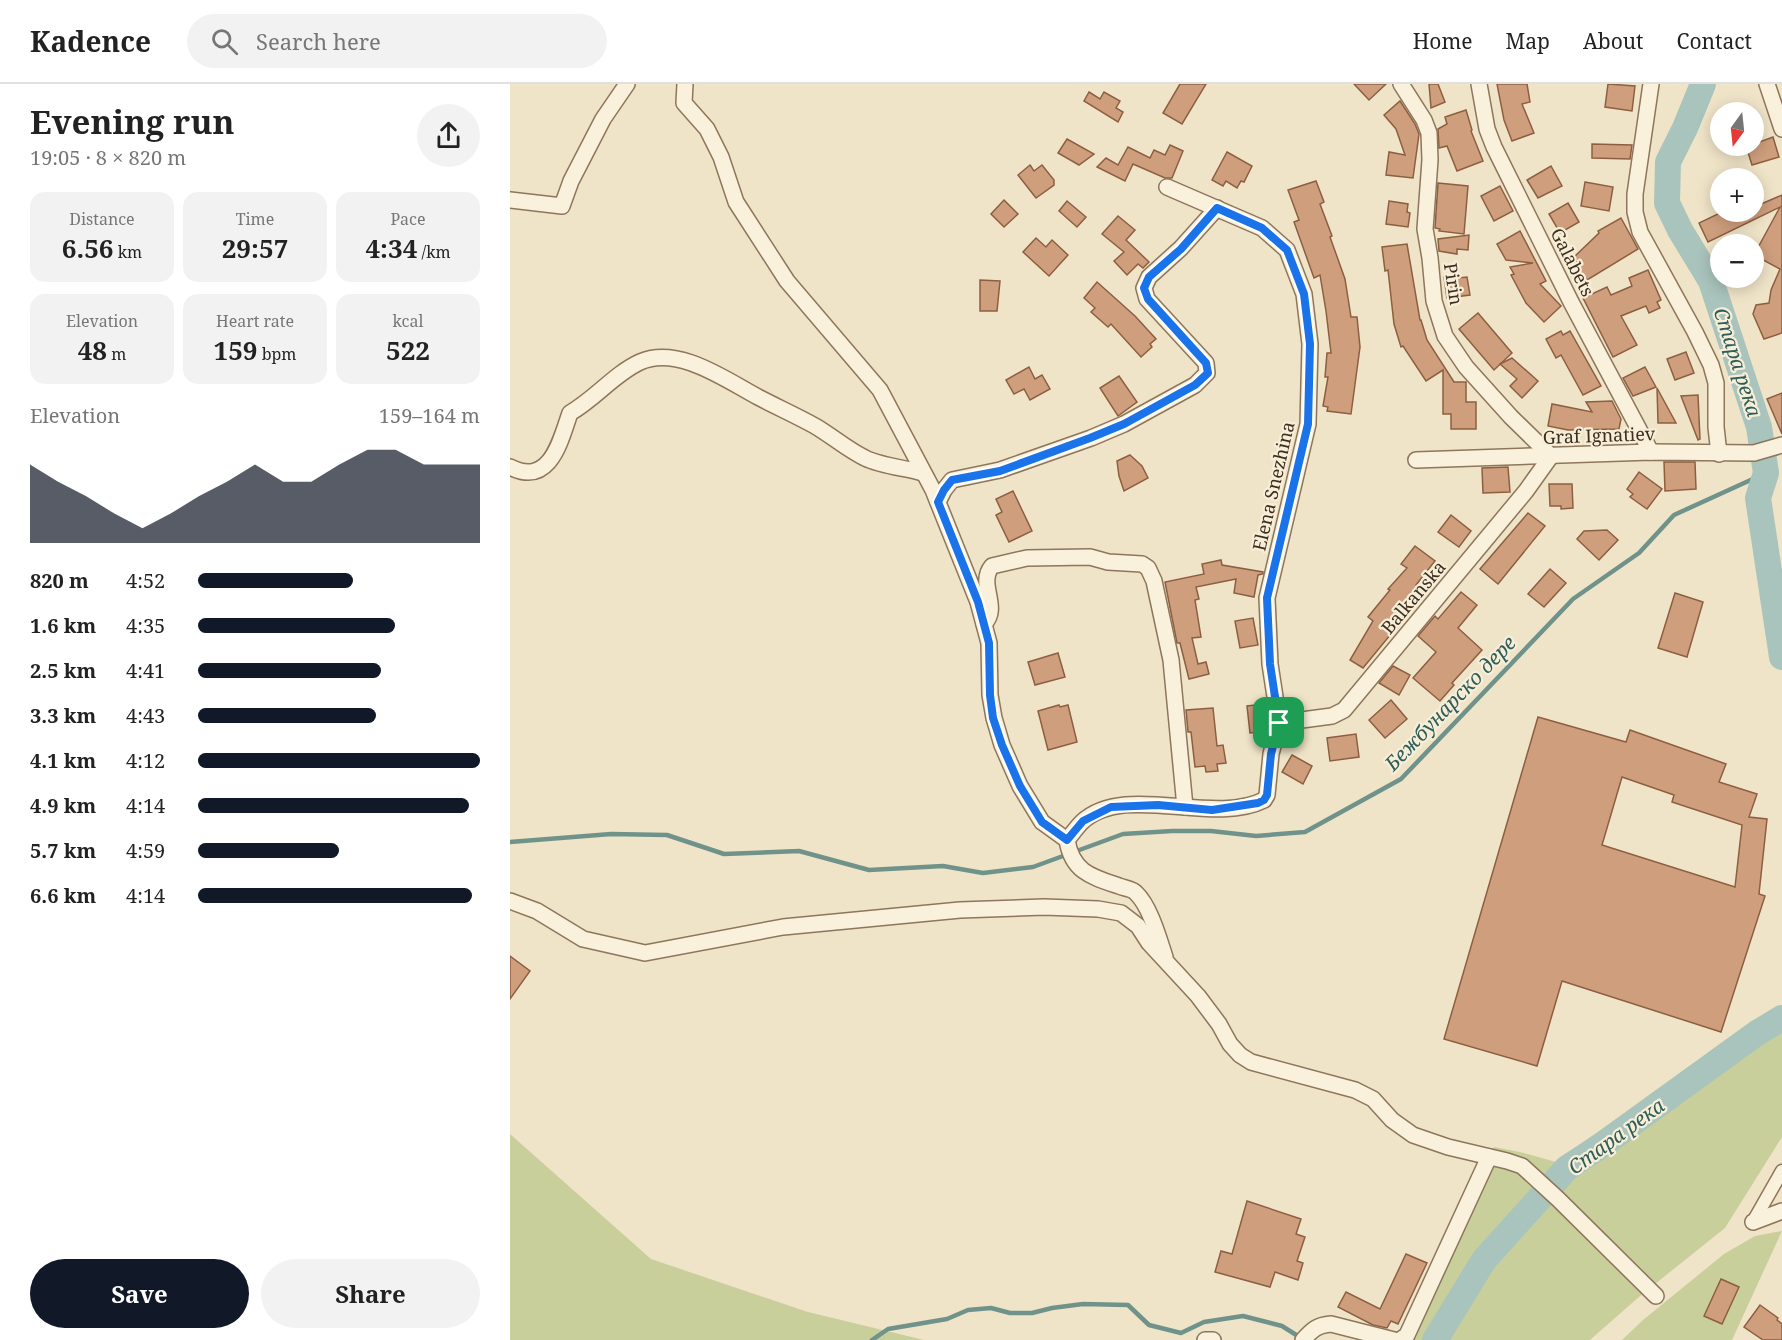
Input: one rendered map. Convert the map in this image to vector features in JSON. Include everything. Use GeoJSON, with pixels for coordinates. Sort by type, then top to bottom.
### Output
{"type":"FeatureCollection","features":[{"type":"Feature","properties":{"kind":"street"},"geometry":{"type":"LineString","coordinates":[[510,200],[562,206],[571,181],[597,130],[627,84]]}},
{"type":"Feature","properties":{"kind":"street"},"geometry":{"type":"LineString","coordinates":[[685,84],[684,103],[707,129],[721,157],[736,202],[787,281],[880,390],[938,502],[978,602],[989,643],[993,718],[1020,786],[1042,822],[1068,844],[1076,865],[1097,878],[1136,892],[1154,922],[1166,960]]}},
{"type":"Feature","properties":{"kind":"street","name":"Pirin"},"geometry":{"type":"LineString","coordinates":[[1403,84],[1429,133],[1430,160],[1425,229],[1434,301],[1445,336],[1466,367],[1511,417],[1551,456]]}},
{"type":"Feature","properties":{"kind":"street","name":"Galabets"},"geometry":{"type":"LineString","coordinates":[[1479,84],[1487,129],[1494,147],[1571,302],[1651,452]]}},
{"type":"Feature","properties":{"kind":"street"},"geometry":{"type":"LineString","coordinates":[[1651,84],[1635,194],[1635,212],[1644,241],[1711,365],[1717,390],[1716,427],[1719,454]]}},
{"type":"Feature","properties":{"kind":"street"},"geometry":{"type":"LineString","coordinates":[[1767,84],[1782,129]]}},
{"type":"Feature","properties":{"kind":"street","name":"Elena Snezhina"},"geometry":{"type":"LineString","coordinates":[[1167,187],[1262,228],[1287,250],[1304,294],[1310,344],[1308,424],[1267,598],[1270,664],[1279,723],[1271,754],[1267,795],[1258,803],[1238,807],[1212,810],[1185,807]]}},
{"type":"Feature","properties":{"kind":"street"},"geometry":{"type":"LineString","coordinates":[[938,502],[952,480],[1000,471],[1124,424],[1195,385],[1208,373],[1206,363],[1148,299],[1144,288],[1149,277],[1181,249],[1217,208]]}},
{"type":"Feature","properties":{"kind":"street"},"geometry":{"type":"LineString","coordinates":[[510,467],[525,474],[535,472],[547,463],[558,449],[570,413],[641,362],[664,358],[710,370],[758,398],[816,426],[866,459],[923,473]]}},
{"type":"Feature","properties":{"kind":"street","name":"Graf Ignatiev"},"geometry":{"type":"LineString","coordinates":[[1416,460],[1651,452],[1754,453],[1782,445]]}},
{"type":"Feature","properties":{"kind":"street","name":"Balkanska"},"geometry":{"type":"LineString","coordinates":[[1279,723],[1332,716],[1344,710],[1526,491],[1551,456]]}},
{"type":"Feature","properties":{"kind":"street"},"geometry":{"type":"LineString","coordinates":[[984,624],[989,619],[992,609],[987,581],[988,570],[992,566],[1027,558],[1090,557],[1108,562],[1142,564],[1148,568],[1154,580],[1172,660],[1185,807],[1131,805],[1111,807],[1083,821],[1068,844]]}},
{"type":"Feature","properties":{"kind":"street"},"geometry":{"type":"LineString","coordinates":[[510,901],[537,911],[583,939],[645,953],[783,927],[828,921],[960,910],[1044,907],[1098,909],[1121,913],[1138,926],[1149,943],[1198,996],[1240,1055],[1251,1062],[1354,1090],[1373,1099],[1392,1120],[1413,1135],[1448,1147],[1522,1166],[1558,1198],[1656,1296]]}},
{"type":"Feature","properties":{"kind":"street"},"geometry":{"type":"LineString","coordinates":[[1400,1340],[1407,1335],[1489,1157]]}},
{"type":"Feature","properties":{"kind":"street"},"geometry":{"type":"LineString","coordinates":[[1753,1222],[1782,1171]]}},
{"type":"Feature","properties":{"kind":"street"},"geometry":{"type":"LineString","coordinates":[[1753,1222],[1782,1211]]}},
{"type":"Feature","properties":{"kind":"street"},"geometry":{"type":"LineString","coordinates":[[1306,1337],[1314,1328],[1331,1324],[1394,1340]]}},
{"type":"Feature","properties":{"kind":"street"},"geometry":{"type":"LineString","coordinates":[[1205,1340],[1214,1340]]}},
{"type":"Feature","properties":{"kind":"green space"},"geometry":{"type":"Polygon","coordinates":[[[1782,1007],[1782,1137],[1725,1228],[1640,1296],[1590,1340],[1408,1340],[1428,1309],[1494,1147],[1556,1162],[1745,1026],[1782,1007]]]}},
{"type":"Feature","properties":{"kind":"green space"},"geometry":{"type":"Polygon","coordinates":[[[510,1134],[651,1259],[808,1312],[924,1340],[510,1340],[510,1134]]]}},
{"type":"Feature","properties":{"kind":"green space"},"geometry":{"type":"Polygon","coordinates":[[[1782,1231],[1732,1340],[1622,1340],[1724,1254],[1755,1236],[1782,1231]]]}},
{"type":"Feature","properties":{"kind":"building"},"geometry":{"type":"Polygon","coordinates":[[[1180,84],[1206,84],[1182,124],[1163,113],[1180,84]]]}},
{"type":"Feature","properties":{"kind":"building"},"geometry":{"type":"Polygon","coordinates":[[[1354,84],[1386,84],[1369,100],[1354,84]]]}},
{"type":"Feature","properties":{"kind":"building"},"geometry":{"type":"Polygon","coordinates":[[[1429,84],[1438,84],[1445,102],[1431,108],[1429,84]]]}},
{"type":"Feature","properties":{"kind":"building"},"geometry":{"type":"Polygon","coordinates":[[[1497,84],[1527,84],[1530,102],[1522,104],[1534,133],[1512,141],[1504,120],[1497,84]]]}},
{"type":"Feature","properties":{"kind":"building"},"geometry":{"type":"Polygon","coordinates":[[[1608,84],[1635,86],[1632,111],[1605,107],[1608,84]]]}},
{"type":"Feature","properties":{"kind":"building"},"geometry":{"type":"Polygon","coordinates":[[[1089,92],[1100,99],[1104,92],[1120,101],[1116,108],[1123,112],[1118,122],[1084,101],[1089,92]]]}},
{"type":"Feature","properties":{"kind":"building"},"geometry":{"type":"Polygon","coordinates":[[[1400,101],[1419,134],[1413,178],[1386,175],[1389,152],[1405,155],[1396,129],[1384,115],[1400,101]]]}},
{"type":"Feature","properties":{"kind":"building"},"geometry":{"type":"Polygon","coordinates":[[[1466,110],[1471,131],[1483,161],[1457,171],[1447,146],[1439,148],[1438,129],[1447,124],[1445,117],[1466,110]]]}},
{"type":"Feature","properties":{"kind":"building"},"geometry":{"type":"Polygon","coordinates":[[[1773,137],[1779,157],[1752,165],[1749,156],[1764,156],[1764,140],[1773,137]]]}},
{"type":"Feature","properties":{"kind":"building"},"geometry":{"type":"Polygon","coordinates":[[[1067,139],[1094,154],[1079,165],[1058,153],[1067,139]]]}},
{"type":"Feature","properties":{"kind":"building"},"geometry":{"type":"Polygon","coordinates":[[[1592,144],[1632,145],[1630,159],[1592,158],[1592,144]]]}},
{"type":"Feature","properties":{"kind":"building"},"geometry":{"type":"Polygon","coordinates":[[[1170,145],[1183,151],[1172,178],[1165,178],[1133,164],[1125,181],[1097,167],[1106,158],[1118,165],[1128,147],[1150,158],[1154,150],[1165,155],[1170,145]]]}},
{"type":"Feature","properties":{"kind":"building"},"geometry":{"type":"Polygon","coordinates":[[[1227,152],[1252,166],[1244,182],[1241,181],[1237,188],[1226,181],[1223,186],[1212,180],[1227,152]]]}},
{"type":"Feature","properties":{"kind":"building"},"geometry":{"type":"Polygon","coordinates":[[[1030,165],[1034,171],[1042,165],[1054,180],[1054,185],[1036,198],[1018,175],[1030,165]]]}},
{"type":"Feature","properties":{"kind":"building"},"geometry":{"type":"Polygon","coordinates":[[[1551,166],[1562,186],[1538,198],[1527,180],[1551,166]]]}},
{"type":"Feature","properties":{"kind":"building"},"geometry":{"type":"Polygon","coordinates":[[[1316,181],[1324,202],[1320,204],[1345,279],[1351,317],[1357,317],[1360,347],[1351,414],[1327,411],[1328,407],[1323,406],[1328,377],[1325,377],[1327,353],[1331,353],[1326,311],[1320,275],[1314,278],[1294,222],[1299,220],[1288,190],[1316,181]]]}},
{"type":"Feature","properties":{"kind":"building"},"geometry":{"type":"Polygon","coordinates":[[[1585,182],[1613,187],[1609,211],[1581,206],[1585,182]]]}},
{"type":"Feature","properties":{"kind":"building"},"geometry":{"type":"Polygon","coordinates":[[[1438,183],[1468,186],[1464,234],[1439,231],[1440,229],[1435,228],[1438,183]]]}},
{"type":"Feature","properties":{"kind":"building"},"geometry":{"type":"Polygon","coordinates":[[[1500,186],[1513,211],[1494,221],[1481,196],[1500,186]]]}},
{"type":"Feature","properties":{"kind":"building"},"geometry":{"type":"Polygon","coordinates":[[[1782,195],[1782,333],[1764,339],[1753,314],[1756,305],[1769,303],[1771,290],[1780,269],[1764,260],[1764,237],[1780,207],[1764,215],[1764,203],[1782,195]]]}},
{"type":"Feature","properties":{"kind":"building"},"geometry":{"type":"Polygon","coordinates":[[[1004,200],[1018,214],[1004,227],[991,214],[1004,200]]]}},
{"type":"Feature","properties":{"kind":"building"},"geometry":{"type":"Polygon","coordinates":[[[1067,201],[1086,217],[1077,227],[1059,211],[1067,201]]]}},
{"type":"Feature","properties":{"kind":"building"},"geometry":{"type":"Polygon","coordinates":[[[1389,201],[1408,204],[1407,212],[1410,213],[1408,227],[1386,224],[1389,201]]]}},
{"type":"Feature","properties":{"kind":"building"},"geometry":{"type":"Polygon","coordinates":[[[1568,203],[1579,222],[1560,233],[1549,214],[1568,203]]]}},
{"type":"Feature","properties":{"kind":"building"},"geometry":{"type":"Polygon","coordinates":[[[1118,216],[1135,230],[1126,240],[1149,262],[1143,268],[1138,264],[1127,275],[1114,261],[1124,252],[1102,234],[1118,216]]]}},
{"type":"Feature","properties":{"kind":"building"},"geometry":{"type":"Polygon","coordinates":[[[1621,218],[1638,249],[1587,280],[1575,267],[1578,264],[1573,258],[1599,233],[1598,231],[1621,218]]]}},
{"type":"Feature","properties":{"kind":"building"},"geometry":{"type":"Polygon","coordinates":[[[1710,218],[1710,222],[1749,222],[1724,234],[1710,234],[1708,242],[1699,223],[1710,218]]]}},
{"type":"Feature","properties":{"kind":"building"},"geometry":{"type":"Polygon","coordinates":[[[1520,231],[1546,281],[1540,284],[1561,306],[1544,322],[1526,303],[1511,275],[1514,274],[1510,267],[1533,263],[1506,260],[1497,244],[1520,231]]]}},
{"type":"Feature","properties":{"kind":"building"},"geometry":{"type":"Polygon","coordinates":[[[1469,235],[1468,250],[1457,249],[1457,254],[1439,251],[1438,239],[1469,235]]]}},
{"type":"Feature","properties":{"kind":"building"},"geometry":{"type":"Polygon","coordinates":[[[1036,238],[1046,247],[1052,240],[1068,255],[1049,276],[1023,252],[1036,238]]]}},
{"type":"Feature","properties":{"kind":"building"},"geometry":{"type":"Polygon","coordinates":[[[1407,244],[1420,320],[1427,340],[1454,382],[1466,382],[1466,402],[1476,402],[1476,429],[1451,429],[1451,414],[1443,414],[1443,370],[1426,381],[1403,346],[1401,347],[1394,324],[1388,270],[1385,271],[1382,247],[1407,244]]]}},
{"type":"Feature","properties":{"kind":"building"},"geometry":{"type":"Polygon","coordinates":[[[1648,270],[1661,300],[1657,302],[1660,308],[1649,313],[1646,306],[1621,316],[1637,345],[1613,357],[1583,298],[1607,287],[1611,295],[1632,286],[1629,278],[1648,270]]]}},
{"type":"Feature","properties":{"kind":"building"},"geometry":{"type":"Polygon","coordinates":[[[1457,275],[1458,278],[1467,277],[1470,295],[1447,298],[1444,277],[1457,275]]]}},
{"type":"Feature","properties":{"kind":"building"},"geometry":{"type":"Polygon","coordinates":[[[980,280],[1000,281],[997,311],[980,311],[980,280]]]}},
{"type":"Feature","properties":{"kind":"building"},"geometry":{"type":"Polygon","coordinates":[[[1097,282],[1135,316],[1156,339],[1150,344],[1152,347],[1141,357],[1111,324],[1108,327],[1091,312],[1095,308],[1084,298],[1097,282]]]}},
{"type":"Feature","properties":{"kind":"building"},"geometry":{"type":"Polygon","coordinates":[[[1478,313],[1512,353],[1494,370],[1459,329],[1478,313]]]}},
{"type":"Feature","properties":{"kind":"building"},"geometry":{"type":"Polygon","coordinates":[[[1561,331],[1563,335],[1570,331],[1601,386],[1583,395],[1561,355],[1556,358],[1546,339],[1561,331]]]}},
{"type":"Feature","properties":{"kind":"building"},"geometry":{"type":"Polygon","coordinates":[[[1686,352],[1694,373],[1675,380],[1667,359],[1686,352]]]}},
{"type":"Feature","properties":{"kind":"building"},"geometry":{"type":"Polygon","coordinates":[[[1512,358],[1538,381],[1522,398],[1510,386],[1517,379],[1500,364],[1512,358]]]}},
{"type":"Feature","properties":{"kind":"building"},"geometry":{"type":"Polygon","coordinates":[[[1029,367],[1035,379],[1042,375],[1050,389],[1030,400],[1024,389],[1014,394],[1006,380],[1029,367]]]}},
{"type":"Feature","properties":{"kind":"building"},"geometry":{"type":"Polygon","coordinates":[[[1645,367],[1656,387],[1633,396],[1623,378],[1645,367]]]}},
{"type":"Feature","properties":{"kind":"building"},"geometry":{"type":"Polygon","coordinates":[[[1119,376],[1137,402],[1118,416],[1100,388],[1119,376]]]}},
{"type":"Feature","properties":{"kind":"building"},"geometry":{"type":"Polygon","coordinates":[[[1657,388],[1676,423],[1658,423],[1657,388]]]}},
{"type":"Feature","properties":{"kind":"building"},"geometry":{"type":"Polygon","coordinates":[[[1782,393],[1782,434],[1767,399],[1782,393]]]}},
{"type":"Feature","properties":{"kind":"building"},"geometry":{"type":"Polygon","coordinates":[[[1698,395],[1700,439],[1698,440],[1681,396],[1698,395]]]}},
{"type":"Feature","properties":{"kind":"building"},"geometry":{"type":"Polygon","coordinates":[[[1612,401],[1621,419],[1619,429],[1568,430],[1548,426],[1552,404],[1592,412],[1586,402],[1612,401]]]}},
{"type":"Feature","properties":{"kind":"building"},"geometry":{"type":"Polygon","coordinates":[[[1130,455],[1142,466],[1148,478],[1124,491],[1117,461],[1130,455]]]}},
{"type":"Feature","properties":{"kind":"building"},"geometry":{"type":"Polygon","coordinates":[[[1664,462],[1695,462],[1696,489],[1665,491],[1664,462]]]}},
{"type":"Feature","properties":{"kind":"building"},"geometry":{"type":"Polygon","coordinates":[[[1508,467],[1510,492],[1483,493],[1482,468],[1508,467]]]}},
{"type":"Feature","properties":{"kind":"building"},"geometry":{"type":"Polygon","coordinates":[[[1639,472],[1662,489],[1647,509],[1630,497],[1633,494],[1627,489],[1639,472]]]}},
{"type":"Feature","properties":{"kind":"building"},"geometry":{"type":"Polygon","coordinates":[[[1549,484],[1572,484],[1573,508],[1561,509],[1561,506],[1550,506],[1549,484]]]}},
{"type":"Feature","properties":{"kind":"building"},"geometry":{"type":"Polygon","coordinates":[[[1013,491],[1032,531],[1009,542],[996,515],[1002,512],[996,499],[1013,491]]]}},
{"type":"Feature","properties":{"kind":"building"},"geometry":{"type":"Polygon","coordinates":[[[1528,513],[1545,526],[1498,584],[1480,569],[1528,513]]]}},
{"type":"Feature","properties":{"kind":"building"},"geometry":{"type":"Polygon","coordinates":[[[1451,515],[1471,531],[1459,547],[1438,532],[1451,515]]]}},
{"type":"Feature","properties":{"kind":"building"},"geometry":{"type":"Polygon","coordinates":[[[1607,530],[1618,540],[1599,560],[1577,539],[1584,531],[1607,530]]]}},
{"type":"Feature","properties":{"kind":"building"},"geometry":{"type":"Polygon","coordinates":[[[1415,546],[1435,561],[1416,585],[1419,588],[1397,611],[1405,617],[1363,668],[1350,660],[1373,621],[1368,617],[1407,568],[1401,564],[1415,546]]]}},
{"type":"Feature","properties":{"kind":"building"},"geometry":{"type":"Polygon","coordinates":[[[1221,560],[1222,565],[1263,572],[1263,574],[1258,575],[1254,597],[1234,593],[1236,579],[1196,587],[1199,599],[1195,600],[1201,637],[1192,638],[1198,664],[1206,662],[1209,674],[1189,679],[1180,643],[1177,643],[1165,582],[1204,574],[1202,564],[1221,560]]]}},
{"type":"Feature","properties":{"kind":"building"},"geometry":{"type":"Polygon","coordinates":[[[1550,569],[1566,583],[1544,607],[1528,594],[1550,569]]]}},
{"type":"Feature","properties":{"kind":"building"},"geometry":{"type":"Polygon","coordinates":[[[1461,592],[1477,605],[1458,628],[1482,650],[1452,683],[1454,685],[1440,701],[1413,678],[1436,652],[1418,636],[1435,616],[1438,619],[1461,592]]]}},
{"type":"Feature","properties":{"kind":"building"},"geometry":{"type":"Polygon","coordinates":[[[1675,593],[1703,602],[1687,657],[1658,648],[1675,593]]]}},
{"type":"Feature","properties":{"kind":"building"},"geometry":{"type":"Polygon","coordinates":[[[1253,618],[1258,645],[1240,648],[1235,621],[1253,618]]]}},
{"type":"Feature","properties":{"kind":"building"},"geometry":{"type":"Polygon","coordinates":[[[1058,653],[1065,677],[1035,685],[1028,662],[1058,653]]]}},
{"type":"Feature","properties":{"kind":"building"},"geometry":{"type":"Polygon","coordinates":[[[1393,666],[1410,675],[1399,695],[1379,683],[1393,666]]]}},
{"type":"Feature","properties":{"kind":"building"},"geometry":{"type":"Polygon","coordinates":[[[1391,700],[1407,719],[1385,738],[1369,720],[1391,700]]]}},
{"type":"Feature","properties":{"kind":"building"},"geometry":{"type":"Polygon","coordinates":[[[1265,704],[1267,731],[1250,733],[1247,706],[1265,704]]]}},
{"type":"Feature","properties":{"kind":"building"},"geometry":{"type":"Polygon","coordinates":[[[1059,705],[1060,707],[1068,705],[1077,742],[1048,750],[1038,711],[1059,705]]]}},
{"type":"Feature","properties":{"kind":"building"},"geometry":{"type":"Polygon","coordinates":[[[1213,708],[1217,746],[1223,745],[1226,763],[1217,764],[1218,771],[1206,772],[1205,766],[1195,767],[1186,710],[1213,708]]]}},
{"type":"Feature","properties":{"kind":"building"},"geometry":{"type":"Polygon","coordinates":[[[1538,717],[1626,742],[1630,730],[1726,764],[1719,782],[1757,794],[1749,817],[1767,819],[1759,894],[1765,896],[1721,1032],[1562,981],[1537,1066],[1444,1039],[1538,717]],[[1622,777],[1602,845],[1735,887],[1742,825],[1672,802],[1674,795],[1622,777]]]}},
{"type":"Feature","properties":{"kind":"building"},"geometry":{"type":"Polygon","coordinates":[[[1356,734],[1359,757],[1330,761],[1327,738],[1356,734]]]}},
{"type":"Feature","properties":{"kind":"building"},"geometry":{"type":"Polygon","coordinates":[[[1292,755],[1312,766],[1303,784],[1282,772],[1292,755]]]}},
{"type":"Feature","properties":{"kind":"building"},"geometry":{"type":"Polygon","coordinates":[[[510,956],[530,971],[510,999],[510,956]]]}},
{"type":"Feature","properties":{"kind":"building"},"geometry":{"type":"Polygon","coordinates":[[[1247,1201],[1301,1219],[1296,1234],[1305,1237],[1297,1261],[1303,1263],[1298,1280],[1275,1272],[1270,1287],[1215,1272],[1221,1251],[1232,1254],[1247,1201]]]}},
{"type":"Feature","properties":{"kind":"building"},"geometry":{"type":"Polygon","coordinates":[[[1406,1254],[1427,1263],[1398,1324],[1391,1321],[1387,1328],[1373,1325],[1338,1307],[1346,1292],[1380,1309],[1406,1254]]]}},
{"type":"Feature","properties":{"kind":"building"},"geometry":{"type":"Polygon","coordinates":[[[1721,1279],[1739,1287],[1722,1324],[1704,1316],[1721,1279]]]}},
{"type":"Feature","properties":{"kind":"building"},"geometry":{"type":"Polygon","coordinates":[[[1760,1305],[1778,1318],[1777,1320],[1782,1324],[1782,1340],[1763,1340],[1744,1327],[1760,1305]]]}},
{"type":"Feature","properties":{"kind":"waterway","name":"Стара река"},"geometry":{"type":"LineString","coordinates":[[1703,84],[1668,162],[1667,203],[1680,230],[1711,281],[1759,427],[1766,473],[1758,498],[1782,657]]}},
{"type":"Feature","properties":{"kind":"waterway","name":"Бежбунарско дере"},"geometry":{"type":"LineString","coordinates":[[510,842],[611,834],[667,835],[724,854],[799,851],[869,870],[943,866],[983,873],[1033,867],[1123,834],[1211,831],[1256,836],[1305,832],[1401,779],[1573,599],[1639,553],[1674,515],[1766,473]]}},
{"type":"Feature","properties":{"kind":"waterway","name":"Стара река"},"geometry":{"type":"LineString","coordinates":[[1435,1340],[1484,1260],[1567,1168],[1757,1033],[1782,1018]]}},
{"type":"Feature","properties":{"kind":"waterway"},"geometry":{"type":"LineString","coordinates":[[872,1340],[888,1329],[947,1319],[968,1310],[991,1308],[1010,1313],[1032,1313],[1083,1304],[1128,1305],[1149,1325],[1181,1333],[1204,1322],[1243,1316],[1282,1326],[1301,1338]]}},
{"type":"Feature","properties":{"kind":"route"},"geometry":{"type":"LineString","coordinates":[[1217,208],[1262,228],[1287,250],[1304,294],[1310,344],[1308,424],[1267,598],[1270,664],[1279,723],[1271,754],[1267,795],[1264,800],[1238,807],[1212,810],[1158,805],[1111,807],[1083,821],[1067,840],[1042,822],[1020,786],[1002,745],[993,718],[990,695],[989,643],[978,602],[938,502],[952,480],[1000,471],[1124,424],[1195,385],[1208,373],[1206,363],[1148,299],[1144,288],[1149,277],[1181,249],[1217,208]]}}]}
